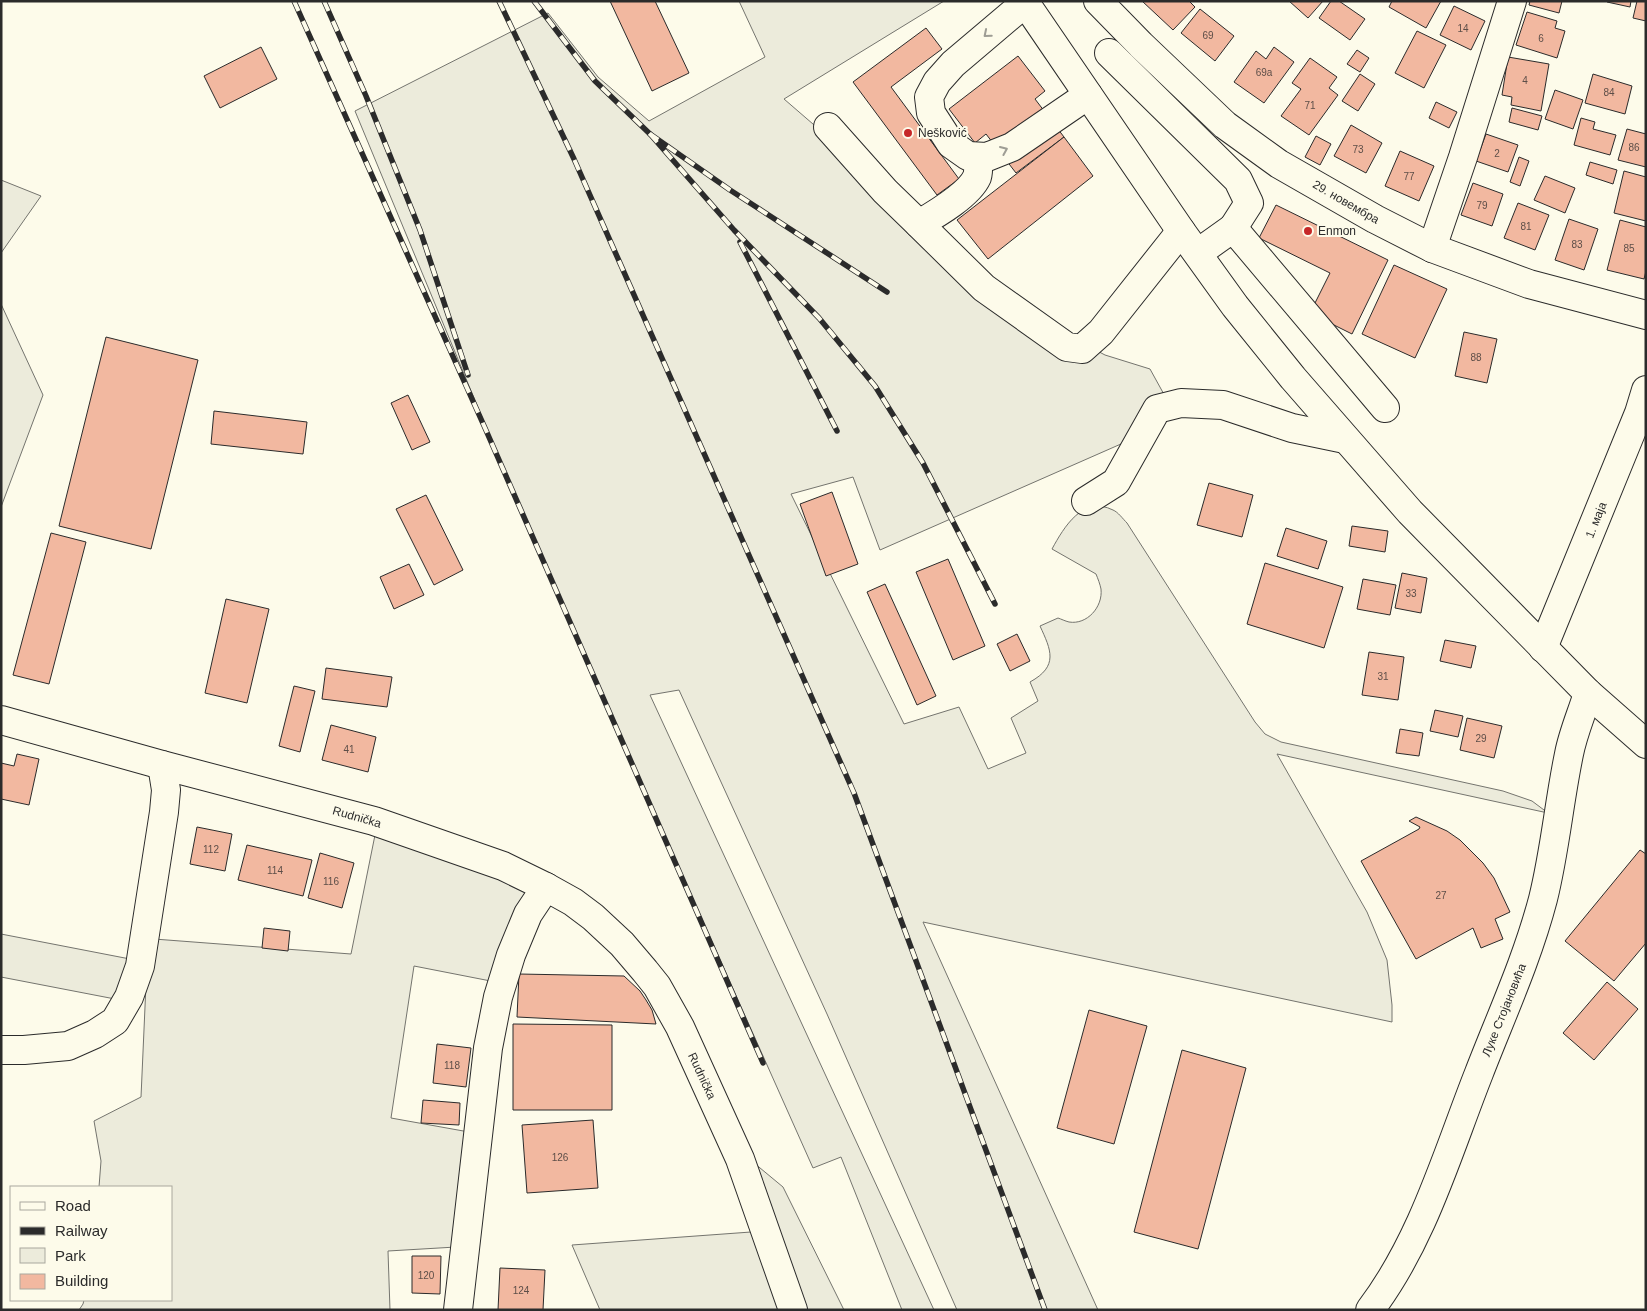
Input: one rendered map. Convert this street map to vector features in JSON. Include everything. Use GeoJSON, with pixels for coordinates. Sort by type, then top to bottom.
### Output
{"type":"FeatureCollection","features":[{"type":"Feature","properties":{"kind":"street","name":"29. новембра"},"geometry":{"type":"LineString","coordinates":[[1098,1],[1225,125],[1279,164],[1375,219],[1432,248],[1529,284],[1646,315]]}},
{"type":"Feature","properties":{"kind":"street"},"geometry":{"type":"LineString","coordinates":[[1088,96],[1012,147],[987,157],[968,156],[951,144],[932,113],[929,97],[936,82],[953,64],[1024,2],[1181,231],[1235,306],[1293,378],[1410,512],[1588,693],[1646,744]]}},
{"type":"Feature","properties":{"kind":"street"},"geometry":{"type":"LineString","coordinates":[[1432,248],[1463,157],[1504,5]]}},
{"type":"Feature","properties":{"kind":"street"},"geometry":{"type":"LineString","coordinates":[[1109,53],[1238,180],[1249,203],[1233,228],[1198,253]]}},
{"type":"Feature","properties":{"kind":"street"},"geometry":{"type":"LineString","coordinates":[[828,127],[885,192],[984,288],[1067,347],[1082,349],[1101,332],[1181,231]]}},
{"type":"Feature","properties":{"kind":"street"},"geometry":{"type":"LineString","coordinates":[[919,224],[951,204],[966,190],[977,176],[978,157]]}},
{"type":"Feature","properties":{"kind":"street"},"geometry":{"type":"LineString","coordinates":[[1233,228],[1385,408]]}},
{"type":"Feature","properties":{"kind":"street"},"geometry":{"type":"LineString","coordinates":[[1086,501],[1116,482],[1158,409],[1181,403],[1222,405],[1292,428],[1345,438]]}},
{"type":"Feature","properties":{"kind":"street","name":"1. маја"},"geometry":{"type":"LineString","coordinates":[[1544,648],[1644,406]]}},
{"type":"Feature","properties":{"kind":"street","name":"Луке Стојановића"},"geometry":{"type":"LineString","coordinates":[[1370,1310],[1386,1290],[1419,1226],[1527,953],[1543,899],[1556,835],[1569,753],[1588,693]]}},
{"type":"Feature","properties":{"kind":"street","name":"Rudnička"},"geometry":{"type":"LineString","coordinates":[[1,720],[374,821],[503,866],[573,902],[622,944],[657,986],[680,1027],[740,1159],[793,1310]]}},
{"type":"Feature","properties":{"kind":"street"},"geometry":{"type":"LineString","coordinates":[[1,1050],[68,1046],[95,1034],[115,1021],[124,1005],[140,966],[164,812],[166,790],[162,765]]}},
{"type":"Feature","properties":{"kind":"street"},"geometry":{"type":"LineString","coordinates":[[458,1310],[488,1048],[498,997],[511,955],[528,914],[546,887]]}},
{"type":"Feature","properties":{"kind":"green space"},"geometry":{"type":"Polygon","coordinates":[[[739,1],[944,1],[784,99],[989,276],[1071,337],[1105,355],[1150,369],[1166,398],[1155,429],[880,550],[853,477],[791,494],[904,724],[959,707],[988,769],[1026,753],[1011,718],[1038,701],[1030,682],[1045,670],[1049,664],[1050,657],[1040,626],[1058,618],[1069,622],[1082,621],[1088,618],[1096,608],[1101,596],[1101,587],[1096,574],[1052,549],[1062,532],[1076,516],[1084,510],[1102,506],[1115,511],[1127,523],[1255,722],[1265,734],[1281,742],[1503,791],[1532,801],[1548,813],[1277,754],[1367,912],[1387,960],[1392,1022],[923,922],[1098,1310],[957,1310],[827,1014],[679,690],[650,695],[934,1310],[902,1310],[841,1157],[813,1168],[535,545],[355,111],[548,13],[598,77],[649,121],[765,57],[739,1]]]}},
{"type":"Feature","properties":{"kind":"green space"},"geometry":{"type":"Polygon","coordinates":[[[1,180],[41,196],[1,253],[1,180]]]}},
{"type":"Feature","properties":{"kind":"green space"},"geometry":{"type":"Polygon","coordinates":[[[1,304],[43,395],[1,507],[1,304]]]}},
{"type":"Feature","properties":{"kind":"green space"},"geometry":{"type":"Polygon","coordinates":[[[375,835],[483,870],[546,902],[506,984],[414,966],[391,1118],[469,1132],[456,1247],[388,1251],[390,1310],[79,1310],[84,1301],[172,1301],[172,1186],[99,1186],[101,1161],[94,1121],[141,1097],[147,962],[154,939],[351,954],[375,835]]]}},
{"type":"Feature","properties":{"kind":"green space"},"geometry":{"type":"Polygon","coordinates":[[[1,934],[130,959],[115,999],[1,977],[1,934]]]}},
{"type":"Feature","properties":{"kind":"green space"},"geometry":{"type":"Polygon","coordinates":[[[748,1158],[783,1187],[844,1310],[807,1310],[748,1158]]]}},
{"type":"Feature","properties":{"kind":"green space"},"geometry":{"type":"Polygon","coordinates":[[[751,1232],[780,1310],[600,1310],[572,1245],[751,1232]]]}},
{"type":"Feature","properties":{"kind":"building"},"geometry":{"type":"Polygon","coordinates":[[[610,1],[655,1],[689,73],[652,91],[610,1]]]}},
{"type":"Feature","properties":{"kind":"building"},"geometry":{"type":"Polygon","coordinates":[[[1142,1],[1189,1],[1195,7],[1173,30],[1142,1]]]}},
{"type":"Feature","properties":{"kind":"building"},"geometry":{"type":"Polygon","coordinates":[[[1289,1],[1323,1],[1308,18],[1289,1]]]}},
{"type":"Feature","properties":{"kind":"building"},"geometry":{"type":"Polygon","coordinates":[[[1331,1],[1339,1],[1365,19],[1350,40],[1319,18],[1331,1]]]}},
{"type":"Feature","properties":{"kind":"building"},"geometry":{"type":"Polygon","coordinates":[[[1392,1],[1441,1],[1426,28],[1389,7],[1392,1]]]}},
{"type":"Feature","properties":{"kind":"building"},"geometry":{"type":"Polygon","coordinates":[[[1530,1],[1562,1],[1559,13],[1529,5],[1530,1]]]}},
{"type":"Feature","properties":{"kind":"building"},"geometry":{"type":"Polygon","coordinates":[[[1608,1],[1631,1],[1630,7],[1608,1]]]}},
{"type":"Feature","properties":{"kind":"building"},"geometry":{"type":"Polygon","coordinates":[[[1637,1],[1646,1],[1646,21],[1633,18],[1637,1]]]}},
{"type":"Feature","properties":{"kind":"building"},"geometry":{"type":"Polygon","coordinates":[[[1454,6],[1485,21],[1471,50],[1440,35],[1454,6]]]}},
{"type":"Feature","properties":{"kind":"building"},"geometry":{"type":"Polygon","coordinates":[[[1200,9],[1234,36],[1215,61],[1181,33],[1200,9]]]}},
{"type":"Feature","properties":{"kind":"building"},"geometry":{"type":"Polygon","coordinates":[[[1527,12],[1557,21],[1555,28],[1565,31],[1557,58],[1516,45],[1527,12]]]}},
{"type":"Feature","properties":{"kind":"building","name":"Nešković"},"geometry":{"type":"Polygon","coordinates":[[[926,28],[942,49],[891,87],[959,179],[937,195],[853,82],[926,28]]]}},
{"type":"Feature","properties":{"kind":"building"},"geometry":{"type":"Polygon","coordinates":[[[1417,31],[1446,45],[1424,88],[1395,73],[1417,31]]]}},
{"type":"Feature","properties":{"kind":"building"},"geometry":{"type":"Polygon","coordinates":[[[261,47],[277,79],[220,108],[204,76],[261,47]]]}},
{"type":"Feature","properties":{"kind":"building"},"geometry":{"type":"Polygon","coordinates":[[[1274,47],[1294,62],[1264,103],[1234,82],[1256,51],[1266,59],[1274,47]]]}},
{"type":"Feature","properties":{"kind":"building"},"geometry":{"type":"Polygon","coordinates":[[[1357,50],[1369,58],[1360,72],[1347,64],[1357,50]]]}},
{"type":"Feature","properties":{"kind":"building"},"geometry":{"type":"Polygon","coordinates":[[[1018,56],[1045,91],[1035,99],[1064,137],[1016,173],[986,134],[975,143],[949,109],[1018,56]]]}},
{"type":"Feature","properties":{"kind":"building"},"geometry":{"type":"Polygon","coordinates":[[[1508,57],[1549,64],[1541,111],[1511,105],[1512,97],[1502,95],[1508,57]]]}},
{"type":"Feature","properties":{"kind":"building"},"geometry":{"type":"Polygon","coordinates":[[[1310,58],[1337,77],[1329,88],[1338,95],[1309,135],[1281,116],[1301,89],[1292,83],[1310,58]]]}},
{"type":"Feature","properties":{"kind":"building"},"geometry":{"type":"Polygon","coordinates":[[[1360,74],[1375,84],[1358,111],[1342,101],[1360,74]]]}},
{"type":"Feature","properties":{"kind":"building"},"geometry":{"type":"Polygon","coordinates":[[[1593,74],[1632,86],[1625,114],[1585,103],[1593,74]]]}},
{"type":"Feature","properties":{"kind":"building"},"geometry":{"type":"Polygon","coordinates":[[[1555,90],[1583,100],[1573,129],[1545,119],[1555,90]]]}},
{"type":"Feature","properties":{"kind":"building"},"geometry":{"type":"Polygon","coordinates":[[[1436,102],[1457,112],[1449,128],[1429,118],[1436,102]]]}},
{"type":"Feature","properties":{"kind":"building"},"geometry":{"type":"Polygon","coordinates":[[[1512,108],[1542,116],[1538,130],[1509,122],[1512,108]]]}},
{"type":"Feature","properties":{"kind":"building"},"geometry":{"type":"Polygon","coordinates":[[[1581,118],[1595,122],[1593,129],[1616,135],[1610,155],[1574,145],[1581,118]]]}},
{"type":"Feature","properties":{"kind":"building"},"geometry":{"type":"Polygon","coordinates":[[[1351,125],[1382,143],[1366,173],[1334,156],[1351,125]]]}},
{"type":"Feature","properties":{"kind":"building"},"geometry":{"type":"Polygon","coordinates":[[[1627,129],[1646,134],[1646,167],[1618,160],[1627,129]]]}},
{"type":"Feature","properties":{"kind":"building"},"geometry":{"type":"Polygon","coordinates":[[[1486,134],[1518,145],[1508,172],[1476,161],[1486,134]]]}},
{"type":"Feature","properties":{"kind":"building"},"geometry":{"type":"Polygon","coordinates":[[[1316,136],[1331,144],[1320,165],[1305,157],[1316,136]]]}},
{"type":"Feature","properties":{"kind":"building"},"geometry":{"type":"Polygon","coordinates":[[[1064,137],[1093,176],[988,259],[957,220],[1064,137]]]}},
{"type":"Feature","properties":{"kind":"building"},"geometry":{"type":"Polygon","coordinates":[[[1400,151],[1434,166],[1419,201],[1385,186],[1400,151]]]}},
{"type":"Feature","properties":{"kind":"building"},"geometry":{"type":"Polygon","coordinates":[[[1519,157],[1529,161],[1520,186],[1510,182],[1519,157]]]}},
{"type":"Feature","properties":{"kind":"building"},"geometry":{"type":"Polygon","coordinates":[[[1590,162],[1617,170],[1613,184],[1586,175],[1590,162]]]}},
{"type":"Feature","properties":{"kind":"building"},"geometry":{"type":"Polygon","coordinates":[[[1624,171],[1646,177],[1646,221],[1614,213],[1624,171]]]}},
{"type":"Feature","properties":{"kind":"building"},"geometry":{"type":"Polygon","coordinates":[[[1545,176],[1575,188],[1565,213],[1534,200],[1545,176]]]}},
{"type":"Feature","properties":{"kind":"building"},"geometry":{"type":"Polygon","coordinates":[[[1473,183],[1503,194],[1492,226],[1461,215],[1473,183]]]}},
{"type":"Feature","properties":{"kind":"building"},"geometry":{"type":"Polygon","coordinates":[[[1518,203],[1549,215],[1535,250],[1504,238],[1518,203]]]}},
{"type":"Feature","properties":{"kind":"building"},"geometry":{"type":"Polygon","coordinates":[[[1276,205],[1388,260],[1352,334],[1310,313],[1330,273],[1259,238],[1276,205]]]}},
{"type":"Feature","properties":{"kind":"building"},"geometry":{"type":"Polygon","coordinates":[[[1569,219],[1598,229],[1584,270],[1555,260],[1569,219]]]}},
{"type":"Feature","properties":{"kind":"building"},"geometry":{"type":"Polygon","coordinates":[[[1620,220],[1646,227],[1646,271],[1644,279],[1607,270],[1620,220]]]}},
{"type":"Feature","properties":{"kind":"building"},"geometry":{"type":"Polygon","coordinates":[[[1394,265],[1447,289],[1415,358],[1362,334],[1394,265]]]}},
{"type":"Feature","properties":{"kind":"building"},"geometry":{"type":"Polygon","coordinates":[[[1464,332],[1497,339],[1487,383],[1455,376],[1464,332]]]}},
{"type":"Feature","properties":{"kind":"building"},"geometry":{"type":"Polygon","coordinates":[[[106,337],[198,360],[151,549],[59,526],[106,337]]]}},
{"type":"Feature","properties":{"kind":"building"},"geometry":{"type":"Polygon","coordinates":[[[408,395],[430,442],[412,450],[391,403],[408,395]]]}},
{"type":"Feature","properties":{"kind":"building"},"geometry":{"type":"Polygon","coordinates":[[[214,411],[307,422],[303,454],[211,444],[214,411]]]}},
{"type":"Feature","properties":{"kind":"building"},"geometry":{"type":"Polygon","coordinates":[[[1209,483],[1253,495],[1242,537],[1197,525],[1209,483]]]}},
{"type":"Feature","properties":{"kind":"building"},"geometry":{"type":"Polygon","coordinates":[[[832,492],[858,564],[826,576],[800,504],[832,492]]]}},
{"type":"Feature","properties":{"kind":"building"},"geometry":{"type":"Polygon","coordinates":[[[426,495],[463,570],[434,585],[396,509],[426,495]]]}},
{"type":"Feature","properties":{"kind":"building"},"geometry":{"type":"Polygon","coordinates":[[[1352,526],[1388,531],[1385,552],[1349,546],[1352,526]]]}},
{"type":"Feature","properties":{"kind":"building"},"geometry":{"type":"Polygon","coordinates":[[[1286,528],[1327,541],[1318,569],[1277,556],[1286,528]]]}},
{"type":"Feature","properties":{"kind":"building"},"geometry":{"type":"Polygon","coordinates":[[[51,533],[86,542],[49,684],[13,675],[51,533]]]}},
{"type":"Feature","properties":{"kind":"building"},"geometry":{"type":"Polygon","coordinates":[[[948,559],[985,646],[953,660],[916,572],[948,559]]]}},
{"type":"Feature","properties":{"kind":"building"},"geometry":{"type":"Polygon","coordinates":[[[1265,563],[1343,587],[1324,648],[1247,624],[1265,563]]]}},
{"type":"Feature","properties":{"kind":"building"},"geometry":{"type":"Polygon","coordinates":[[[409,564],[424,595],[394,609],[380,577],[409,564]]]}},
{"type":"Feature","properties":{"kind":"building"},"geometry":{"type":"Polygon","coordinates":[[[1402,573],[1427,578],[1421,613],[1395,608],[1402,573]]]}},
{"type":"Feature","properties":{"kind":"building"},"geometry":{"type":"Polygon","coordinates":[[[1363,579],[1396,585],[1390,615],[1357,609],[1363,579]]]}},
{"type":"Feature","properties":{"kind":"building"},"geometry":{"type":"Polygon","coordinates":[[[885,584],[936,696],[917,705],[867,592],[885,584]]]}},
{"type":"Feature","properties":{"kind":"building"},"geometry":{"type":"Polygon","coordinates":[[[226,599],[269,609],[247,703],[205,693],[226,599]]]}},
{"type":"Feature","properties":{"kind":"building"},"geometry":{"type":"Polygon","coordinates":[[[1017,634],[1030,661],[1010,671],[997,644],[1017,634]]]}},
{"type":"Feature","properties":{"kind":"building"},"geometry":{"type":"Polygon","coordinates":[[[1445,640],[1476,646],[1471,668],[1440,661],[1445,640]]]}},
{"type":"Feature","properties":{"kind":"building"},"geometry":{"type":"Polygon","coordinates":[[[1369,652],[1404,657],[1398,700],[1362,695],[1369,652]]]}},
{"type":"Feature","properties":{"kind":"building"},"geometry":{"type":"Polygon","coordinates":[[[326,668],[392,677],[387,707],[322,699],[326,668]]]}},
{"type":"Feature","properties":{"kind":"building"},"geometry":{"type":"Polygon","coordinates":[[[294,686],[315,691],[300,752],[279,746],[294,686]]]}},
{"type":"Feature","properties":{"kind":"building"},"geometry":{"type":"Polygon","coordinates":[[[1435,710],[1463,716],[1458,737],[1430,731],[1435,710]]]}},
{"type":"Feature","properties":{"kind":"building"},"geometry":{"type":"Polygon","coordinates":[[[1467,718],[1502,726],[1494,758],[1460,750],[1467,718]]]}},
{"type":"Feature","properties":{"kind":"building"},"geometry":{"type":"Polygon","coordinates":[[[331,725],[376,737],[368,772],[322,760],[331,725]]]}},
{"type":"Feature","properties":{"kind":"building"},"geometry":{"type":"Polygon","coordinates":[[[1400,729],[1423,733],[1419,756],[1396,753],[1400,729]]]}},
{"type":"Feature","properties":{"kind":"building"},"geometry":{"type":"Polygon","coordinates":[[[17,754],[39,759],[29,805],[1,799],[1,763],[14,766],[17,754]]]}},
{"type":"Feature","properties":{"kind":"building"},"geometry":{"type":"Polygon","coordinates":[[[1416,817],[1447,831],[1460,840],[1483,863],[1494,878],[1510,912],[1495,919],[1503,939],[1481,948],[1473,928],[1416,959],[1361,861],[1419,829],[1420,827],[1409,821],[1416,817]]]}},
{"type":"Feature","properties":{"kind":"building"},"geometry":{"type":"Polygon","coordinates":[[[197,827],[232,834],[225,871],[190,864],[197,827]]]}},
{"type":"Feature","properties":{"kind":"building"},"geometry":{"type":"Polygon","coordinates":[[[247,845],[312,860],[303,896],[238,880],[247,845]]]}},
{"type":"Feature","properties":{"kind":"building"},"geometry":{"type":"Polygon","coordinates":[[[1640,850],[1646,854],[1646,943],[1614,981],[1565,941],[1640,850]]]}},
{"type":"Feature","properties":{"kind":"building"},"geometry":{"type":"Polygon","coordinates":[[[320,853],[354,863],[342,908],[308,898],[320,853]]]}},
{"type":"Feature","properties":{"kind":"building"},"geometry":{"type":"Polygon","coordinates":[[[264,928],[290,931],[288,951],[262,948],[264,928]]]}},
{"type":"Feature","properties":{"kind":"building"},"geometry":{"type":"Polygon","coordinates":[[[519,974],[624,976],[640,991],[652,1010],[656,1024],[517,1017],[519,974]]]}},
{"type":"Feature","properties":{"kind":"building"},"geometry":{"type":"Polygon","coordinates":[[[1607,982],[1638,1009],[1594,1060],[1563,1033],[1607,982]]]}},
{"type":"Feature","properties":{"kind":"building"},"geometry":{"type":"Polygon","coordinates":[[[1089,1010],[1147,1026],[1114,1144],[1057,1128],[1089,1010]]]}},
{"type":"Feature","properties":{"kind":"building"},"geometry":{"type":"Polygon","coordinates":[[[513,1024],[612,1025],[612,1110],[513,1110],[513,1024]]]}},
{"type":"Feature","properties":{"kind":"building"},"geometry":{"type":"Polygon","coordinates":[[[437,1044],[471,1048],[466,1087],[433,1083],[437,1044]]]}},
{"type":"Feature","properties":{"kind":"building"},"geometry":{"type":"Polygon","coordinates":[[[1182,1050],[1246,1068],[1198,1249],[1134,1232],[1182,1050]]]}},
{"type":"Feature","properties":{"kind":"building"},"geometry":{"type":"Polygon","coordinates":[[[423,1100],[460,1103],[459,1125],[421,1123],[423,1100]]]}},
{"type":"Feature","properties":{"kind":"building"},"geometry":{"type":"Polygon","coordinates":[[[593,1120],[598,1188],[527,1193],[522,1125],[593,1120]]]}},
{"type":"Feature","properties":{"kind":"building"},"geometry":{"type":"Polygon","coordinates":[[[412,1256],[441,1256],[440,1294],[412,1293],[412,1256]]]}},
{"type":"Feature","properties":{"kind":"building"},"geometry":{"type":"Polygon","coordinates":[[[500,1268],[545,1270],[543,1310],[498,1310],[500,1268]]]}},
{"type":"Feature","properties":{"kind":"railway"},"geometry":{"type":"LineString","coordinates":[[294,1],[485,428],[763,1063]]}},
{"type":"Feature","properties":{"kind":"railway"},"geometry":{"type":"LineString","coordinates":[[324,1],[366,96],[420,230],[468,375]]}},
{"type":"Feature","properties":{"kind":"railway"},"geometry":{"type":"LineString","coordinates":[[499,1],[574,159],[854,793],[1045,1310]]}},
{"type":"Feature","properties":{"kind":"railway"},"geometry":{"type":"LineString","coordinates":[[534,1],[595,81],[650,134],[730,190],[887,292]]}},
{"type":"Feature","properties":{"kind":"railway"},"geometry":{"type":"LineString","coordinates":[[650,134],[734,230],[819,318],[875,386],[923,463],[995,604]]}},
{"type":"Feature","properties":{"kind":"railway"},"geometry":{"type":"LineString","coordinates":[[740,242],[837,431]]}},
{"type":"Feature","properties":{"kind":"place","name":"Nešković"},"geometry":{"type":"Point","coordinates":[908,133]}},
{"type":"Feature","properties":{"kind":"place","name":"Enmon"},"geometry":{"type":"Point","coordinates":[1308,231]}}]}
